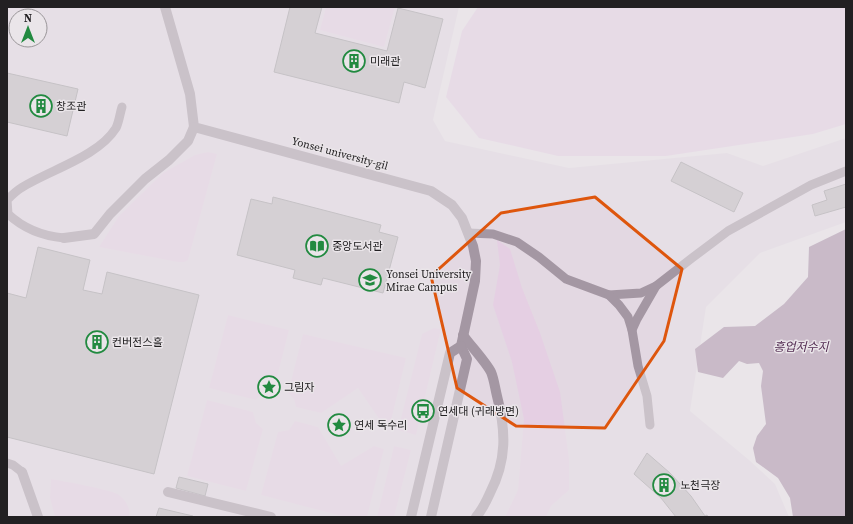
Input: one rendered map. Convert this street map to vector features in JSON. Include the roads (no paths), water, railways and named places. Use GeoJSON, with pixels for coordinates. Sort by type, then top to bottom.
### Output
{"type":"FeatureCollection","features":[{"type":"Feature","properties":{"kind":"street"},"geometry":{"type":"LineString","coordinates":[[64,238],[94,234],[110,214],[188,141],[194,127],[190,94],[165,7]]}},
{"type":"Feature","properties":{"kind":"street","name":"Yonsei university-gil"},"geometry":{"type":"LineString","coordinates":[[194,127],[430,191],[452,205],[462,218],[473,246],[476,261],[475,281],[461,346]]}},
{"type":"Feature","properties":{"kind":"street"},"geometry":{"type":"LineString","coordinates":[[463,335],[490,372],[500,410],[503,429],[504,445],[501,465],[495,483],[476,517]]}},
{"type":"Feature","properties":{"kind":"street"},"geometry":{"type":"LineString","coordinates":[[411,517],[450,353],[461,346],[467,359],[431,517]]}},
{"type":"Feature","properties":{"kind":"street"},"geometry":{"type":"LineString","coordinates":[[22,472],[38,517]]}},
{"type":"Feature","properties":{"kind":"street"},"geometry":{"type":"LineString","coordinates":[[168,492],[271,517]]}},
{"type":"Feature","properties":{"kind":"lane"},"geometry":{"type":"LineString","coordinates":[[64,238],[52,237],[35,232],[19,224],[8,214],[7,200],[20,188],[76,160],[104,142],[117,127],[122,107]]}},
{"type":"Feature","properties":{"kind":"lane"},"geometry":{"type":"LineString","coordinates":[[468,233],[492,234],[517,242],[539,257],[566,279],[609,295],[641,293],[656,286],[728,232],[811,185],[846,171]]}},
{"type":"Feature","properties":{"kind":"lane"},"geometry":{"type":"LineString","coordinates":[[632,330],[656,286]]}},
{"type":"Feature","properties":{"kind":"lane"},"geometry":{"type":"LineString","coordinates":[[609,295],[628,317],[632,330],[638,366],[647,396],[650,425]]}},
{"type":"Feature","properties":{"kind":"lane"},"geometry":{"type":"LineString","coordinates":[[7,464],[13,465],[22,472]]}},
{"type":"Feature","properties":{"kind":"water","name":"흥업저수지"},"geometry":{"type":"Polygon","coordinates":[[[846,229],[846,517],[793,517],[790,498],[778,478],[756,462],[753,448],[757,436],[766,424],[761,386],[763,371],[759,363],[747,364],[739,361],[723,378],[698,372],[695,349],[724,327],[755,326],[784,304],[808,277],[809,247],[846,229]]]}},
{"type":"Feature","properties":{"kind":"place","name":"미래관"},"geometry":{"type":"Point","coordinates":[354,61]}},
{"type":"Feature","properties":{"kind":"place","name":"창조관"},"geometry":{"type":"Point","coordinates":[41,106]}},
{"type":"Feature","properties":{"kind":"place","name":"중앙도서관"},"geometry":{"type":"Point","coordinates":[317,246]}},
{"type":"Feature","properties":{"kind":"place","name":"Yonsei University Mirae Campus"},"geometry":{"type":"Point","coordinates":[370,280]}},
{"type":"Feature","properties":{"kind":"place","name":"컨버전스홀"},"geometry":{"type":"Point","coordinates":[97,342]}},
{"type":"Feature","properties":{"kind":"place","name":"그림자"},"geometry":{"type":"Point","coordinates":[269,387]}},
{"type":"Feature","properties":{"kind":"place","name":"연세대 (귀래방면)"},"geometry":{"type":"Point","coordinates":[423,411]}},
{"type":"Feature","properties":{"kind":"place","name":"연세 독수리"},"geometry":{"type":"Point","coordinates":[339,425]}},
{"type":"Feature","properties":{"kind":"place","name":"노천극장"},"geometry":{"type":"Point","coordinates":[664,485]}}]}
